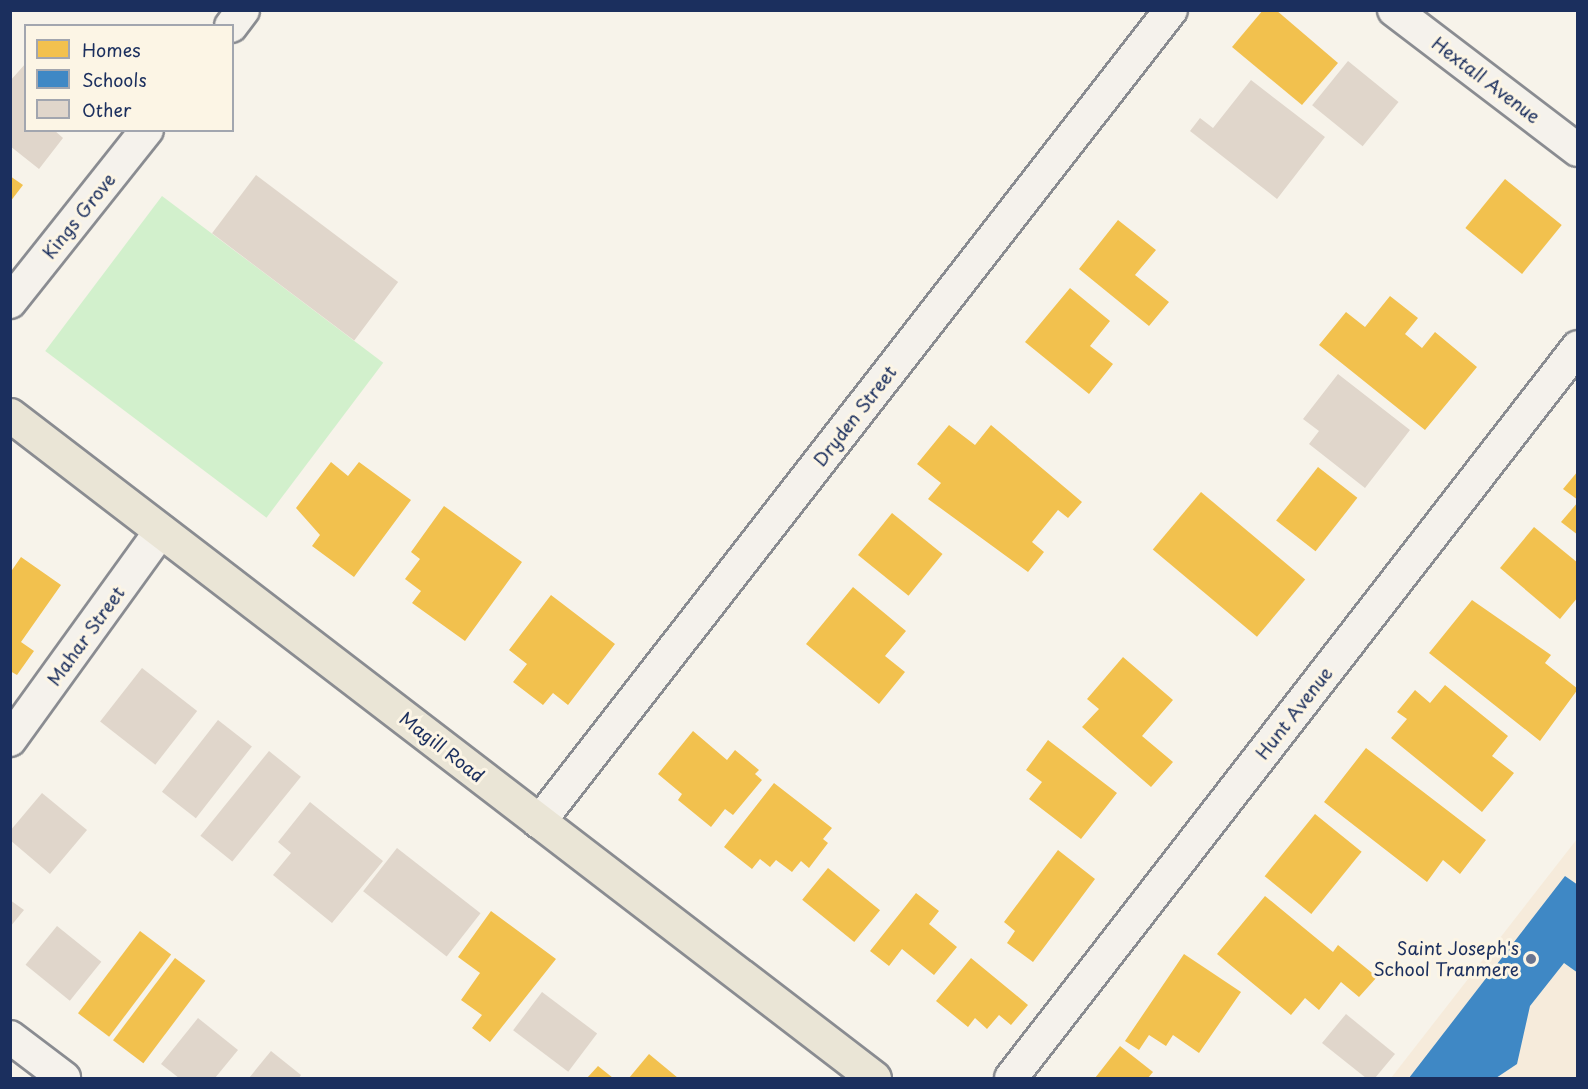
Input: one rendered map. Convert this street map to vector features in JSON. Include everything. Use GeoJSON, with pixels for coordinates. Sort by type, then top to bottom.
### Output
{"type":"FeatureCollection","features":[{"type":"Feature","properties":{"kind":"main road","name":"Magill Road"},"geometry":{"type":"LineString","coordinates":[[10,415],[874,1078]]}},
{"type":"Feature","properties":{"kind":"street"},"geometry":{"type":"LineString","coordinates":[[232,24],[243,10]]}},
{"type":"Feature","properties":{"kind":"street","name":"Dryden Street"},"geometry":{"type":"LineString","coordinates":[[539,822],[1171,10]]}},
{"type":"Feature","properties":{"kind":"street","name":"Hextall Avenue"},"geometry":{"type":"LineString","coordinates":[[1394,10],[1578,150]]}},
{"type":"Feature","properties":{"kind":"street","name":"Kings Grove"},"geometry":{"type":"LineString","coordinates":[[10,302],[145,132]]}},
{"type":"Feature","properties":{"kind":"street","name":"Hunt Avenue"},"geometry":{"type":"LineString","coordinates":[[1011,1078],[1578,347]]}},
{"type":"Feature","properties":{"kind":"street","name":"Mahar Street"},"geometry":{"type":"LineString","coordinates":[[10,740],[161,531]]}},
{"type":"Feature","properties":{"kind":"street"},"geometry":{"type":"LineString","coordinates":[[10,1037],[64,1078]]}},
{"type":"Feature","properties":{"kind":"shaded area","name":"Saint Joseph's School Tranmere"},"geometry":{"type":"Polygon","coordinates":[[[1577,839],[1577,1078],[1391,1078],[1577,839]]]}},
{"type":"Feature","properties":{"kind":"green space"},"geometry":{"type":"Polygon","coordinates":[[[162,196],[383,363],[266,518],[45,351],[162,196]]]}},
{"type":"Feature","properties":{"kind":"building: Homes"},"geometry":{"type":"Polygon","coordinates":[[[1263,10],[1276,10],[1338,63],[1302,105],[1232,47],[1263,10]]]}},
{"type":"Feature","properties":{"kind":"building: Homes"},"geometry":{"type":"Polygon","coordinates":[[[10,176],[23,185],[10,202],[10,176]]]}},
{"type":"Feature","properties":{"kind":"building: Homes"},"geometry":{"type":"Polygon","coordinates":[[[1505,179],[1562,225],[1522,274],[1465,228],[1505,179]]]}},
{"type":"Feature","properties":{"kind":"building: Homes"},"geometry":{"type":"Polygon","coordinates":[[[1118,220],[1156,250],[1135,275],[1169,302],[1149,326],[1079,269],[1118,220]]]}},
{"type":"Feature","properties":{"kind":"building: Homes"},"geometry":{"type":"Polygon","coordinates":[[[1070,288],[1110,321],[1090,346],[1113,364],[1089,394],[1025,342],[1070,288]]]}},
{"type":"Feature","properties":{"kind":"building: Homes"},"geometry":{"type":"Polygon","coordinates":[[[1390,296],[1418,318],[1405,334],[1422,348],[1435,332],[1477,367],[1425,430],[1319,345],[1346,312],[1365,327],[1390,296]]]}},
{"type":"Feature","properties":{"kind":"building: Homes"},"geometry":{"type":"Polygon","coordinates":[[[949,425],[975,445],[991,425],[1082,502],[1068,518],[1058,510],[1032,542],[1044,552],[1028,572],[928,499],[941,483],[917,464],[949,425]]]}},
{"type":"Feature","properties":{"kind":"building: Homes"},"geometry":{"type":"Polygon","coordinates":[[[331,462],[348,476],[359,462],[411,500],[354,577],[312,546],[320,535],[296,508],[331,462]]]}},
{"type":"Feature","properties":{"kind":"building: Homes"},"geometry":{"type":"Polygon","coordinates":[[[1318,467],[1357,498],[1316,551],[1276,521],[1318,467]]]}},
{"type":"Feature","properties":{"kind":"building: Homes"},"geometry":{"type":"Polygon","coordinates":[[[1578,471],[1578,500],[1563,489],[1578,471]]]}},
{"type":"Feature","properties":{"kind":"building: Homes"},"geometry":{"type":"Polygon","coordinates":[[[1201,492],[1305,579],[1257,637],[1153,549],[1201,492]]]}},
{"type":"Feature","properties":{"kind":"building: Homes"},"geometry":{"type":"Polygon","coordinates":[[[1578,502],[1578,535],[1561,522],[1578,502]]]}},
{"type":"Feature","properties":{"kind":"building: Homes"},"geometry":{"type":"Polygon","coordinates":[[[444,506],[522,562],[465,641],[412,603],[421,591],[405,579],[420,559],[411,552],[444,506]]]}},
{"type":"Feature","properties":{"kind":"building: Homes"},"geometry":{"type":"Polygon","coordinates":[[[892,513],[943,554],[909,596],[858,555],[892,513]]]}},
{"type":"Feature","properties":{"kind":"building: Homes"},"geometry":{"type":"Polygon","coordinates":[[[1534,527],[1578,563],[1578,597],[1560,619],[1500,568],[1534,527]]]}},
{"type":"Feature","properties":{"kind":"building: Homes"},"geometry":{"type":"Polygon","coordinates":[[[21,557],[61,585],[21,642],[34,651],[17,675],[10,671],[10,573],[21,557]]]}},
{"type":"Feature","properties":{"kind":"building: Homes"},"geometry":{"type":"Polygon","coordinates":[[[853,587],[906,631],[885,656],[905,672],[879,704],[806,644],[853,587]]]}},
{"type":"Feature","properties":{"kind":"building: Homes"},"geometry":{"type":"Polygon","coordinates":[[[551,595],[615,644],[568,705],[553,693],[543,705],[513,682],[527,664],[509,650],[551,595]]]}},
{"type":"Feature","properties":{"kind":"building: Homes"},"geometry":{"type":"Polygon","coordinates":[[[1472,600],[1551,655],[1545,663],[1578,689],[1540,741],[1429,653],[1472,600]]]}},
{"type":"Feature","properties":{"kind":"building: Homes"},"geometry":{"type":"Polygon","coordinates":[[[1123,657],[1173,700],[1142,736],[1173,762],[1151,787],[1082,727],[1099,709],[1087,699],[1123,657]]]}},
{"type":"Feature","properties":{"kind":"building: Homes"},"geometry":{"type":"Polygon","coordinates":[[[1445,685],[1508,736],[1492,756],[1514,773],[1482,812],[1391,738],[1407,719],[1397,712],[1415,690],[1430,703],[1445,685]]]}},
{"type":"Feature","properties":{"kind":"building: Homes"},"geometry":{"type":"Polygon","coordinates":[[[693,731],[727,760],[735,750],[759,770],[755,774],[762,780],[733,815],[725,809],[711,827],[678,800],[682,794],[658,774],[693,731]]]}},
{"type":"Feature","properties":{"kind":"building: Homes"},"geometry":{"type":"Polygon","coordinates":[[[1048,740],[1117,793],[1081,839],[1029,799],[1042,782],[1026,770],[1048,740]]]}},
{"type":"Feature","properties":{"kind":"building: Homes"},"geometry":{"type":"Polygon","coordinates":[[[1366,748],[1486,840],[1460,874],[1443,860],[1427,882],[1324,802],[1366,748]]]}},
{"type":"Feature","properties":{"kind":"building: Homes"},"geometry":{"type":"Polygon","coordinates":[[[774,783],[832,828],[823,839],[828,843],[809,868],[801,861],[792,872],[776,860],[770,867],[760,859],[752,869],[724,847],[774,783]]]}},
{"type":"Feature","properties":{"kind":"building: Homes"},"geometry":{"type":"Polygon","coordinates":[[[1315,814],[1362,852],[1311,914],[1265,876],[1315,814]]]}},
{"type":"Feature","properties":{"kind":"building: Homes"},"geometry":{"type":"Polygon","coordinates":[[[1058,850],[1095,879],[1033,962],[1007,943],[1015,931],[1004,922],[1058,850]]]}},
{"type":"Feature","properties":{"kind":"building: Homes"},"geometry":{"type":"Polygon","coordinates":[[[828,868],[880,910],[854,942],[802,900],[828,868]]]}},
{"type":"Feature","properties":{"kind":"building: Homes"},"geometry":{"type":"Polygon","coordinates":[[[916,893],[939,911],[929,924],[957,947],[934,975],[902,949],[889,966],[870,951],[916,893]]]}},
{"type":"Feature","properties":{"kind":"building: Homes"},"geometry":{"type":"Polygon","coordinates":[[[1265,896],[1333,952],[1338,945],[1377,977],[1359,997],[1341,982],[1319,1010],[1305,998],[1291,1015],[1217,954],[1265,896]]]}},
{"type":"Feature","properties":{"kind":"building: Homes"},"geometry":{"type":"Polygon","coordinates":[[[491,911],[556,959],[490,1042],[472,1028],[482,1015],[461,1000],[480,973],[458,957],[491,911]]]}},
{"type":"Feature","properties":{"kind":"building: Homes"},"geometry":{"type":"Polygon","coordinates":[[[140,931],[171,954],[109,1037],[78,1013],[140,931]]]}},
{"type":"Feature","properties":{"kind":"building: Homes"},"geometry":{"type":"Polygon","coordinates":[[[1184,954],[1241,992],[1199,1053],[1173,1035],[1166,1046],[1149,1035],[1139,1050],[1125,1041],[1184,954]]]}},
{"type":"Feature","properties":{"kind":"building: Homes"},"geometry":{"type":"Polygon","coordinates":[[[175,958],[205,981],[143,1063],[113,1040],[175,958]]]}},
{"type":"Feature","properties":{"kind":"building: Homes"},"geometry":{"type":"Polygon","coordinates":[[[971,958],[1028,1005],[1011,1025],[999,1015],[987,1029],[975,1018],[968,1027],[936,1001],[971,958]]]}},
{"type":"Feature","properties":{"kind":"building: Homes"},"geometry":{"type":"Polygon","coordinates":[[[1120,1046],[1153,1072],[1148,1078],[1095,1078],[1120,1046]]]}},
{"type":"Feature","properties":{"kind":"building: Homes"},"geometry":{"type":"Polygon","coordinates":[[[649,1054],[678,1078],[629,1078],[649,1054]]]}},
{"type":"Feature","properties":{"kind":"building: Homes"},"geometry":{"type":"Polygon","coordinates":[[[598,1066],[613,1078],[587,1078],[598,1066]]]}},
{"type":"Feature","properties":{"kind":"building: Schools"},"geometry":{"type":"Polygon","coordinates":[[[1565,876],[1578,885],[1578,973],[1564,963],[1530,1006],[1517,1064],[1496,1078],[1409,1078],[1565,876]]]}},
{"type":"Feature","properties":{"kind":"building: Other"},"geometry":{"type":"Polygon","coordinates":[[[1348,61],[1399,102],[1363,146],[1312,105],[1348,61]]]}},
{"type":"Feature","properties":{"kind":"building: Other"},"geometry":{"type":"Polygon","coordinates":[[[24,65],[24,132],[56,132],[63,138],[39,169],[10,146],[10,81],[24,65]]]}},
{"type":"Feature","properties":{"kind":"building: Other"},"geometry":{"type":"Polygon","coordinates":[[[1251,80],[1325,137],[1277,199],[1190,131],[1200,118],[1213,128],[1251,80]]]}},
{"type":"Feature","properties":{"kind":"building: Other"},"geometry":{"type":"Polygon","coordinates":[[[256,175],[398,282],[354,340],[212,233],[256,175]]]}},
{"type":"Feature","properties":{"kind":"building: Other"},"geometry":{"type":"Polygon","coordinates":[[[1338,374],[1410,430],[1365,488],[1309,444],[1319,431],[1303,419],[1338,374]]]}},
{"type":"Feature","properties":{"kind":"building: Other"},"geometry":{"type":"Polygon","coordinates":[[[142,668],[197,711],[155,765],[100,722],[142,668]]]}},
{"type":"Feature","properties":{"kind":"building: Other"},"geometry":{"type":"Polygon","coordinates":[[[218,720],[252,746],[196,818],[162,792],[218,720]]]}},
{"type":"Feature","properties":{"kind":"building: Other"},"geometry":{"type":"Polygon","coordinates":[[[269,751],[301,777],[232,862],[200,836],[269,751]]]}},
{"type":"Feature","properties":{"kind":"building: Other"},"geometry":{"type":"Polygon","coordinates":[[[42,793],[87,830],[50,874],[10,840],[10,831],[42,793]]]}},
{"type":"Feature","properties":{"kind":"building: Other"},"geometry":{"type":"Polygon","coordinates":[[[310,802],[383,861],[332,923],[273,875],[291,853],[278,842],[310,802]]]}},
{"type":"Feature","properties":{"kind":"building: Other"},"geometry":{"type":"Polygon","coordinates":[[[397,848],[481,913],[447,957],[363,891],[397,848]]]}},
{"type":"Feature","properties":{"kind":"building: Other"},"geometry":{"type":"Polygon","coordinates":[[[10,900],[24,910],[10,927],[10,900]]]}},
{"type":"Feature","properties":{"kind":"building: Other"},"geometry":{"type":"Polygon","coordinates":[[[57,926],[101,962],[70,1001],[26,965],[57,926]]]}},
{"type":"Feature","properties":{"kind":"building: Other"},"geometry":{"type":"Polygon","coordinates":[[[542,992],[597,1034],[568,1072],[513,1030],[542,992]]]}},
{"type":"Feature","properties":{"kind":"building: Other"},"geometry":{"type":"Polygon","coordinates":[[[1346,1014],[1395,1054],[1375,1078],[1366,1078],[1322,1043],[1346,1014]]]}},
{"type":"Feature","properties":{"kind":"building: Other"},"geometry":{"type":"Polygon","coordinates":[[[198,1018],[238,1050],[215,1078],[179,1078],[161,1064],[198,1018]]]}},
{"type":"Feature","properties":{"kind":"building: Other"},"geometry":{"type":"Polygon","coordinates":[[[271,1051],[301,1075],[299,1078],[249,1078],[271,1051]]]}},
{"type":"Feature","properties":{"kind":"place","name":"Saint Joseph's School Tranmere"},"geometry":{"type":"Point","coordinates":[1531,959]}}]}
